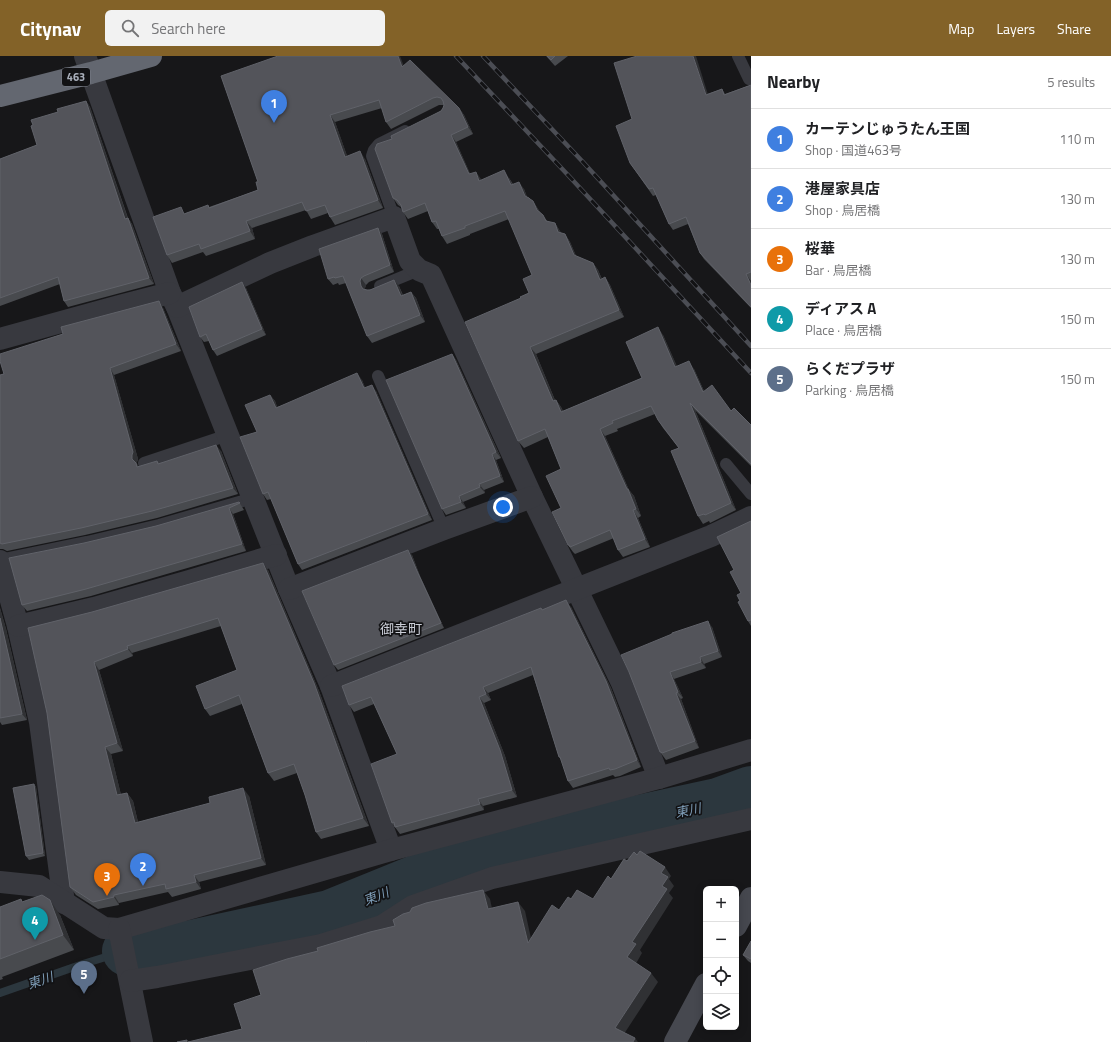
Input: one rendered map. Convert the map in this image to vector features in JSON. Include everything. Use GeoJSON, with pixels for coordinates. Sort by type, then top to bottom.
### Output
{"type":"FeatureCollection","features":[{"type":"Feature","properties":{"kind":"highway","name":"463"},"geometry":{"type":"LineString","coordinates":[[0,96],[88,64],[151,56]]}},
{"type":"Feature","properties":{"kind":"street"},"geometry":{"type":"LineString","coordinates":[[88,64],[173,300],[289,589],[331,686],[392,850]]}},
{"type":"Feature","properties":{"kind":"street"},"geometry":{"type":"LineString","coordinates":[[0,339],[119,306],[173,300],[313,246],[394,217],[410,261],[418,270],[431,275],[532,497],[622,683],[659,778]]}},
{"type":"Feature","properties":{"kind":"street"},"geometry":{"type":"LineString","coordinates":[[289,589],[444,529],[532,497]]}},
{"type":"Feature","properties":{"kind":"street"},"geometry":{"type":"LineString","coordinates":[[331,686],[711,536],[751,517]]}},
{"type":"Feature","properties":{"kind":"street"},"geometry":{"type":"LineString","coordinates":[[18,626],[94,608],[276,555]]}},
{"type":"Feature","properties":{"kind":"street"},"geometry":{"type":"LineString","coordinates":[[0,561],[18,626],[40,722],[64,903]]}},
{"type":"Feature","properties":{"kind":"street"},"geometry":{"type":"LineString","coordinates":[[0,882],[39,886],[104,928],[120,933],[392,850],[659,778],[751,750]]}},
{"type":"Feature","properties":{"kind":"street"},"geometry":{"type":"LineString","coordinates":[[128,972],[156,977],[321,945],[382,926],[413,906],[492,878],[751,820]]}},
{"type":"Feature","properties":{"kind":"street"},"geometry":{"type":"LineString","coordinates":[[738,922],[751,898]]}},
{"type":"Feature","properties":{"kind":"street"},"geometry":{"type":"LineString","coordinates":[[120,933],[142,1042]]}},
{"type":"Feature","properties":{"kind":"street"},"geometry":{"type":"LineString","coordinates":[[675,1042],[703,990]]}},
{"type":"Feature","properties":{"kind":"lane"},"geometry":{"type":"LineString","coordinates":[[738,56],[749,79],[751,78]]}},
{"type":"Feature","properties":{"kind":"lane"},"geometry":{"type":"LineString","coordinates":[[394,217],[372,156],[374,150],[379,144],[414,126]]}},
{"type":"Feature","properties":{"kind":"lane"},"geometry":{"type":"LineString","coordinates":[[372,289],[418,270]]}},
{"type":"Feature","properties":{"kind":"lane"},"geometry":{"type":"LineString","coordinates":[[378,376],[444,529]]}},
{"type":"Feature","properties":{"kind":"lane"},"geometry":{"type":"LineString","coordinates":[[144,463],[228,435]]}},
{"type":"Feature","properties":{"kind":"lane"},"geometry":{"type":"LineString","coordinates":[[726,464],[751,494]]}},
{"type":"Feature","properties":{"kind":"lane"},"geometry":{"type":"LineString","coordinates":[[0,561],[159,525],[253,498]]}},
{"type":"Feature","properties":{"kind":"building"},"geometry":{"type":"Polygon","coordinates":[[[278,56],[398,56],[402,67],[410,60],[459,108],[468,127],[451,135],[469,174],[476,172],[479,181],[504,170],[511,185],[519,182],[525,196],[533,201],[537,210],[543,215],[546,221],[555,223],[558,232],[565,234],[574,255],[593,263],[600,280],[605,277],[619,310],[530,347],[553,401],[556,400],[561,412],[642,378],[626,342],[658,327],[675,367],[689,361],[703,392],[712,385],[731,411],[734,408],[751,425],[751,464],[690,403],[731,503],[705,515],[698,516],[671,451],[679,448],[658,420],[651,406],[612,421],[613,423],[600,429],[628,489],[636,509],[633,510],[645,539],[618,550],[610,530],[570,547],[568,545],[552,512],[561,508],[546,476],[561,469],[545,429],[518,441],[465,322],[521,298],[520,297],[529,293],[523,279],[532,275],[505,211],[442,236],[436,221],[432,222],[425,203],[403,212],[401,205],[393,198],[375,149],[377,144],[392,139],[391,136],[441,111],[444,105],[441,98],[433,98],[386,122],[379,100],[330,115],[345,157],[360,151],[378,200],[330,217],[325,205],[306,211],[302,202],[246,221],[250,231],[201,249],[199,244],[167,255],[153,217],[181,207],[184,214],[208,205],[209,208],[258,190],[256,182],[258,182],[221,76],[278,56]]]}},
{"type":"Feature","properties":{"kind":"building"},"geometry":{"type":"Polygon","coordinates":[[[547,56],[555,56],[551,60],[547,56]]]}},
{"type":"Feature","properties":{"kind":"building"},"geometry":{"type":"Polygon","coordinates":[[[637,56],[693,56],[706,95],[722,89],[724,95],[751,85],[751,272],[746,274],[751,285],[751,307],[700,253],[686,217],[669,224],[653,188],[649,189],[630,163],[616,126],[632,119],[614,63],[637,56]]]}},
{"type":"Feature","properties":{"kind":"building"},"geometry":{"type":"Polygon","coordinates":[[[86,101],[125,219],[128,218],[149,278],[64,301],[58,277],[0,298],[0,159],[37,145],[31,126],[33,125],[31,120],[58,112],[57,109],[86,101]]]}},
{"type":"Feature","properties":{"kind":"building"},"geometry":{"type":"Polygon","coordinates":[[[378,228],[390,265],[361,278],[361,286],[363,289],[370,290],[394,280],[401,296],[411,292],[420,315],[367,336],[343,276],[328,279],[319,249],[378,228]]]}},
{"type":"Feature","properties":{"kind":"building"},"geometry":{"type":"Polygon","coordinates":[[[242,282],[262,329],[213,350],[206,334],[200,337],[189,307],[242,282]]]}},
{"type":"Feature","properties":{"kind":"building"},"geometry":{"type":"Polygon","coordinates":[[[159,301],[176,344],[110,368],[133,452],[132,459],[136,463],[137,467],[157,461],[158,464],[216,445],[233,488],[152,511],[81,528],[2,544],[0,543],[0,375],[4,374],[0,361],[0,354],[63,334],[61,327],[159,301]]]}},
{"type":"Feature","properties":{"kind":"building"},"geometry":{"type":"Polygon","coordinates":[[[452,354],[496,452],[492,454],[500,476],[479,484],[480,487],[459,496],[461,502],[442,509],[386,380],[452,354]]]}},
{"type":"Feature","properties":{"kind":"building"},"geometry":{"type":"Polygon","coordinates":[[[357,373],[364,388],[372,385],[428,514],[298,564],[268,492],[263,494],[240,437],[257,432],[245,405],[270,395],[276,408],[357,373]]]}},
{"type":"Feature","properties":{"kind":"building"},"geometry":{"type":"Polygon","coordinates":[[[239,502],[240,503],[229,508],[242,544],[86,589],[22,605],[9,558],[84,543],[156,526],[239,502]]]}},
{"type":"Feature","properties":{"kind":"building"},"geometry":{"type":"Polygon","coordinates":[[[751,521],[751,620],[748,621],[738,602],[740,601],[737,595],[741,593],[730,572],[734,570],[717,537],[751,521]]]}},
{"type":"Feature","properties":{"kind":"building"},"geometry":{"type":"Polygon","coordinates":[[[408,550],[441,623],[334,665],[302,591],[408,550]]]}},
{"type":"Feature","properties":{"kind":"building"},"geometry":{"type":"Polygon","coordinates":[[[263,563],[314,683],[363,818],[316,832],[294,764],[268,773],[239,695],[205,709],[196,686],[237,670],[218,618],[127,646],[128,649],[94,662],[117,743],[105,747],[117,795],[127,793],[135,823],[210,803],[209,797],[243,788],[261,858],[194,875],[196,882],[166,889],[165,884],[114,895],[114,897],[93,902],[70,887],[47,713],[28,628],[92,612],[263,563]]]}},
{"type":"Feature","properties":{"kind":"building"},"geometry":{"type":"Polygon","coordinates":[[[566,600],[606,681],[637,760],[615,769],[610,770],[609,768],[568,781],[531,667],[483,687],[486,694],[479,697],[500,750],[512,790],[478,799],[480,804],[395,827],[394,822],[392,823],[371,764],[397,754],[371,697],[349,705],[342,686],[541,608],[542,610],[566,600]]]}},
{"type":"Feature","properties":{"kind":"building"},"geometry":{"type":"Polygon","coordinates":[[[0,618],[22,714],[0,718],[0,618]]]}},
{"type":"Feature","properties":{"kind":"building"},"geometry":{"type":"Polygon","coordinates":[[[708,621],[718,651],[700,657],[701,662],[670,672],[678,692],[676,693],[695,741],[662,753],[660,752],[621,655],[672,633],[708,621]]]}},
{"type":"Feature","properties":{"kind":"building"},"geometry":{"type":"Polygon","coordinates":[[[34,784],[43,853],[26,856],[13,788],[34,784]]]}},
{"type":"Feature","properties":{"kind":"building"},"geometry":{"type":"Polygon","coordinates":[[[640,851],[665,867],[661,873],[668,877],[662,886],[667,889],[632,942],[636,944],[627,957],[651,973],[615,1028],[635,1038],[633,1042],[188,1042],[242,1029],[234,1004],[261,995],[253,970],[318,951],[317,948],[395,926],[393,920],[410,912],[412,908],[426,903],[483,890],[488,909],[518,902],[528,943],[552,905],[559,910],[568,897],[571,899],[577,890],[593,899],[608,876],[611,879],[624,859],[627,861],[634,852],[637,855],[640,851]]]}},
{"type":"Feature","properties":{"kind":"building"},"geometry":{"type":"Polygon","coordinates":[[[42,895],[50,900],[63,935],[0,959],[0,907],[21,899],[22,902],[42,895]]]}},
{"type":"Feature","properties":{"kind":"building"},"geometry":{"type":"Polygon","coordinates":[[[751,941],[751,959],[743,955],[751,941]]]}},
{"type":"Feature","properties":{"kind":"waterway","name":"東川"},"geometry":{"type":"LineString","coordinates":[[127,951],[159,946],[192,945],[330,915],[426,876],[570,835],[718,803],[751,791]]}},
{"type":"Feature","properties":{"kind":"waterway","name":"東川"},"geometry":{"type":"LineString","coordinates":[[0,993],[122,952]]}},
{"type":"Feature","properties":{"kind":"railway"},"geometry":{"type":"LineString","coordinates":[[456,56],[751,373]]}},
{"type":"Feature","properties":{"kind":"railway"},"geometry":{"type":"LineString","coordinates":[[483,56],[582,161],[751,346]]}},
{"type":"Feature","properties":{"kind":"place","name":"カーテンじゅうたん王国"},"geometry":{"type":"Point","coordinates":[274,123]}},
{"type":"Feature","properties":{"kind":"place","name":"港屋家具店"},"geometry":{"type":"Point","coordinates":[143,886]}},
{"type":"Feature","properties":{"kind":"place","name":"桜華"},"geometry":{"type":"Point","coordinates":[107,896]}},
{"type":"Feature","properties":{"kind":"place","name":"ディアス A"},"geometry":{"type":"Point","coordinates":[35,940]}},
{"type":"Feature","properties":{"kind":"place","name":"らくだプラザ"},"geometry":{"type":"Point","coordinates":[84,994]}},
{"type":"Feature","properties":{"kind":"district","name":"御幸町"},"geometry":{"type":"Point","coordinates":[401,628]}}]}
